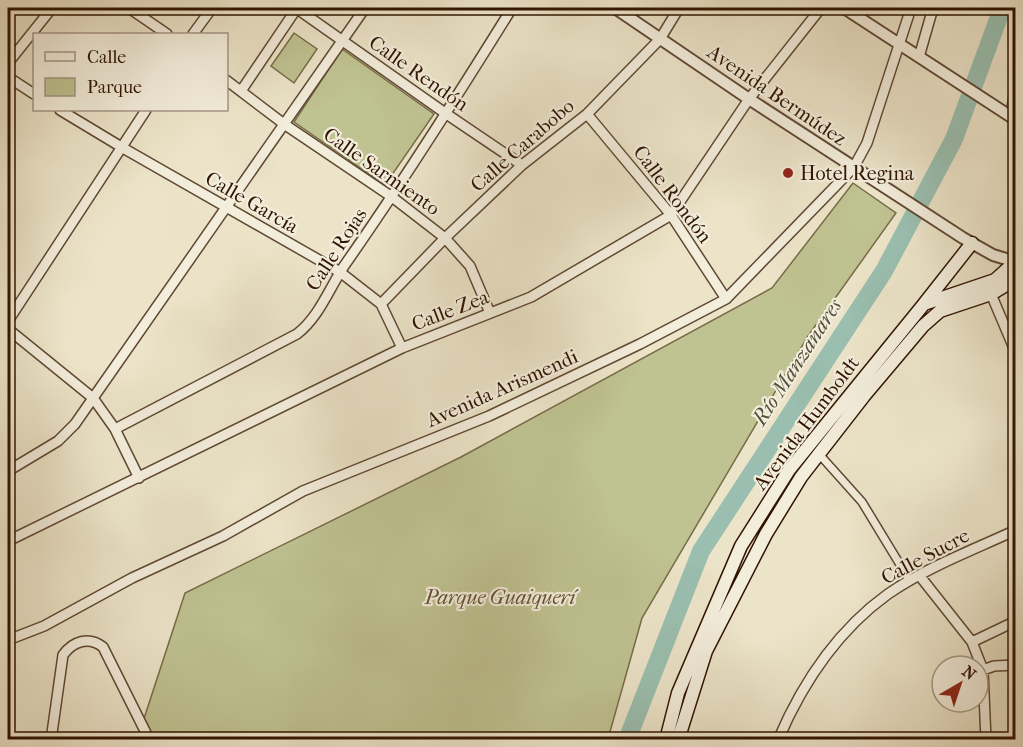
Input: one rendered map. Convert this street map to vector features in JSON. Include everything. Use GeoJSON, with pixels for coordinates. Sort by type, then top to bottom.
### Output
{"type":"FeatureCollection","features":[{"type":"Feature","properties":{"kind":"main road","name":"Avenida Humboldt"},"geometry":{"type":"LineString","coordinates":[[666,740],[678,693],[741,546],[789,471],[924,304],[967,241]]}},
{"type":"Feature","properties":{"kind":"main road"},"geometry":{"type":"LineString","coordinates":[[924,304],[995,280],[1015,260]]}},
{"type":"Feature","properties":{"kind":"main road","name":"Avenida Humboldt"},"geometry":{"type":"LineString","coordinates":[[678,740],[706,651],[766,534],[801,477],[923,326],[940,311],[991,294],[1016,279]]}},
{"type":"Feature","properties":{"kind":"street"},"geometry":{"type":"LineString","coordinates":[[8,63],[52,8]]}},
{"type":"Feature","properties":{"kind":"street"},"geometry":{"type":"LineString","coordinates":[[129,8],[166,33]]}},
{"type":"Feature","properties":{"kind":"street"},"geometry":{"type":"LineString","coordinates":[[194,33],[212,8]]}},
{"type":"Feature","properties":{"kind":"street"},"geometry":{"type":"LineString","coordinates":[[242,91],[297,8]]}},
{"type":"Feature","properties":{"kind":"street","name":"Calle Rendón"},"geometry":{"type":"LineString","coordinates":[[297,8],[522,165]]}},
{"type":"Feature","properties":{"kind":"street"},"geometry":{"type":"LineString","coordinates":[[8,471],[58,441],[75,424],[365,8]]}},
{"type":"Feature","properties":{"kind":"street","name":"Calle Rojas"},"geometry":{"type":"LineString","coordinates":[[115,429],[297,334],[308,325],[340,272],[392,198],[512,8]]}},
{"type":"Feature","properties":{"kind":"street","name":"Avenida Bermúdez"},"geometry":{"type":"LineString","coordinates":[[615,8],[749,99],[967,241],[993,255],[1015,260]]}},
{"type":"Feature","properties":{"kind":"street","name":"Calle Carabobo"},"geometry":{"type":"LineString","coordinates":[[381,304],[445,238],[522,165],[586,114],[660,39],[680,8]]}},
{"type":"Feature","properties":{"kind":"street","name":"Calle Zea"},"geometry":{"type":"LineString","coordinates":[[8,541],[402,348],[531,297],[671,215],[749,99],[821,8]]}},
{"type":"Feature","properties":{"kind":"street"},"geometry":{"type":"LineString","coordinates":[[844,8],[1016,120]]}},
{"type":"Feature","properties":{"kind":"street","name":"Avenida Arismendi"},"geometry":{"type":"LineString","coordinates":[[8,640],[44,626],[132,578],[223,536],[303,491],[489,416],[726,300],[854,167],[867,143],[911,8]]}},
{"type":"Feature","properties":{"kind":"street"},"geometry":{"type":"LineString","coordinates":[[919,57],[933,8]]}},
{"type":"Feature","properties":{"kind":"street"},"geometry":{"type":"LineString","coordinates":[[8,77],[33,93]]}},
{"type":"Feature","properties":{"kind":"street","name":"Calle Sarmiento"},"geometry":{"type":"LineString","coordinates":[[228,81],[445,238],[470,266],[490,313]]}},
{"type":"Feature","properties":{"kind":"street","name":"Calle García"},"geometry":{"type":"LineString","coordinates":[[62,111],[340,272],[381,304],[402,348]]}},
{"type":"Feature","properties":{"kind":"street"},"geometry":{"type":"LineString","coordinates":[[8,321],[145,111]]}},
{"type":"Feature","properties":{"kind":"street","name":"Calle Rondón"},"geometry":{"type":"LineString","coordinates":[[586,114],[671,215],[726,300]]}},
{"type":"Feature","properties":{"kind":"street"},"geometry":{"type":"LineString","coordinates":[[991,294],[1016,353]]}},
{"type":"Feature","properties":{"kind":"street"},"geometry":{"type":"LineString","coordinates":[[8,329],[93,398],[115,429],[139,478]]}},
{"type":"Feature","properties":{"kind":"street"},"geometry":{"type":"LineString","coordinates":[[819,454],[862,502],[910,581]]}},
{"type":"Feature","properties":{"kind":"street","name":"Calle Sucre"},"geometry":{"type":"LineString","coordinates":[[778,740],[791,709],[837,639],[886,595],[919,575],[1016,530]]}},
{"type":"Feature","properties":{"kind":"street"},"geometry":{"type":"LineString","coordinates":[[919,575],[972,642],[977,654]]}},
{"type":"Feature","properties":{"kind":"street"},"geometry":{"type":"LineString","coordinates":[[972,642],[1016,621]]}},
{"type":"Feature","properties":{"kind":"street"},"geometry":{"type":"LineString","coordinates":[[51,740],[63,655],[69,646],[86,641],[98,643],[103,647],[146,733],[144,740]]}},
{"type":"Feature","properties":{"kind":"street"},"geometry":{"type":"LineString","coordinates":[[990,668],[1016,665]]}},
{"type":"Feature","properties":{"kind":"street"},"geometry":{"type":"LineString","coordinates":[[985,714],[986,740]]}},
{"type":"Feature","properties":{"kind":"green space"},"geometry":{"type":"Polygon","coordinates":[[[294,33],[317,49],[294,83],[271,66],[294,33]]]}},
{"type":"Feature","properties":{"kind":"green space"},"geometry":{"type":"Polygon","coordinates":[[[342,49],[434,114],[385,185],[294,122],[342,49]]]}},
{"type":"Feature","properties":{"kind":"green space"},"geometry":{"type":"Polygon","coordinates":[[[1015,57],[1015,111],[1007,106],[1015,57]]]}},
{"type":"Feature","properties":{"kind":"green space","name":"Parque Guaiquerí"},"geometry":{"type":"Polygon","coordinates":[[[853,183],[896,213],[808,336],[642,618],[608,739],[137,740],[185,593],[461,457],[772,288],[853,183]]]}},
{"type":"Feature","properties":{"kind":"waterway","name":"Río Manzanares"},"geometry":{"type":"LineString","coordinates":[[627,740],[701,551],[884,271],[954,139],[1001,8]]}},
{"type":"Feature","properties":{"kind":"place","name":"Hotel Regina"},"geometry":{"type":"Point","coordinates":[788,173]}}]}
